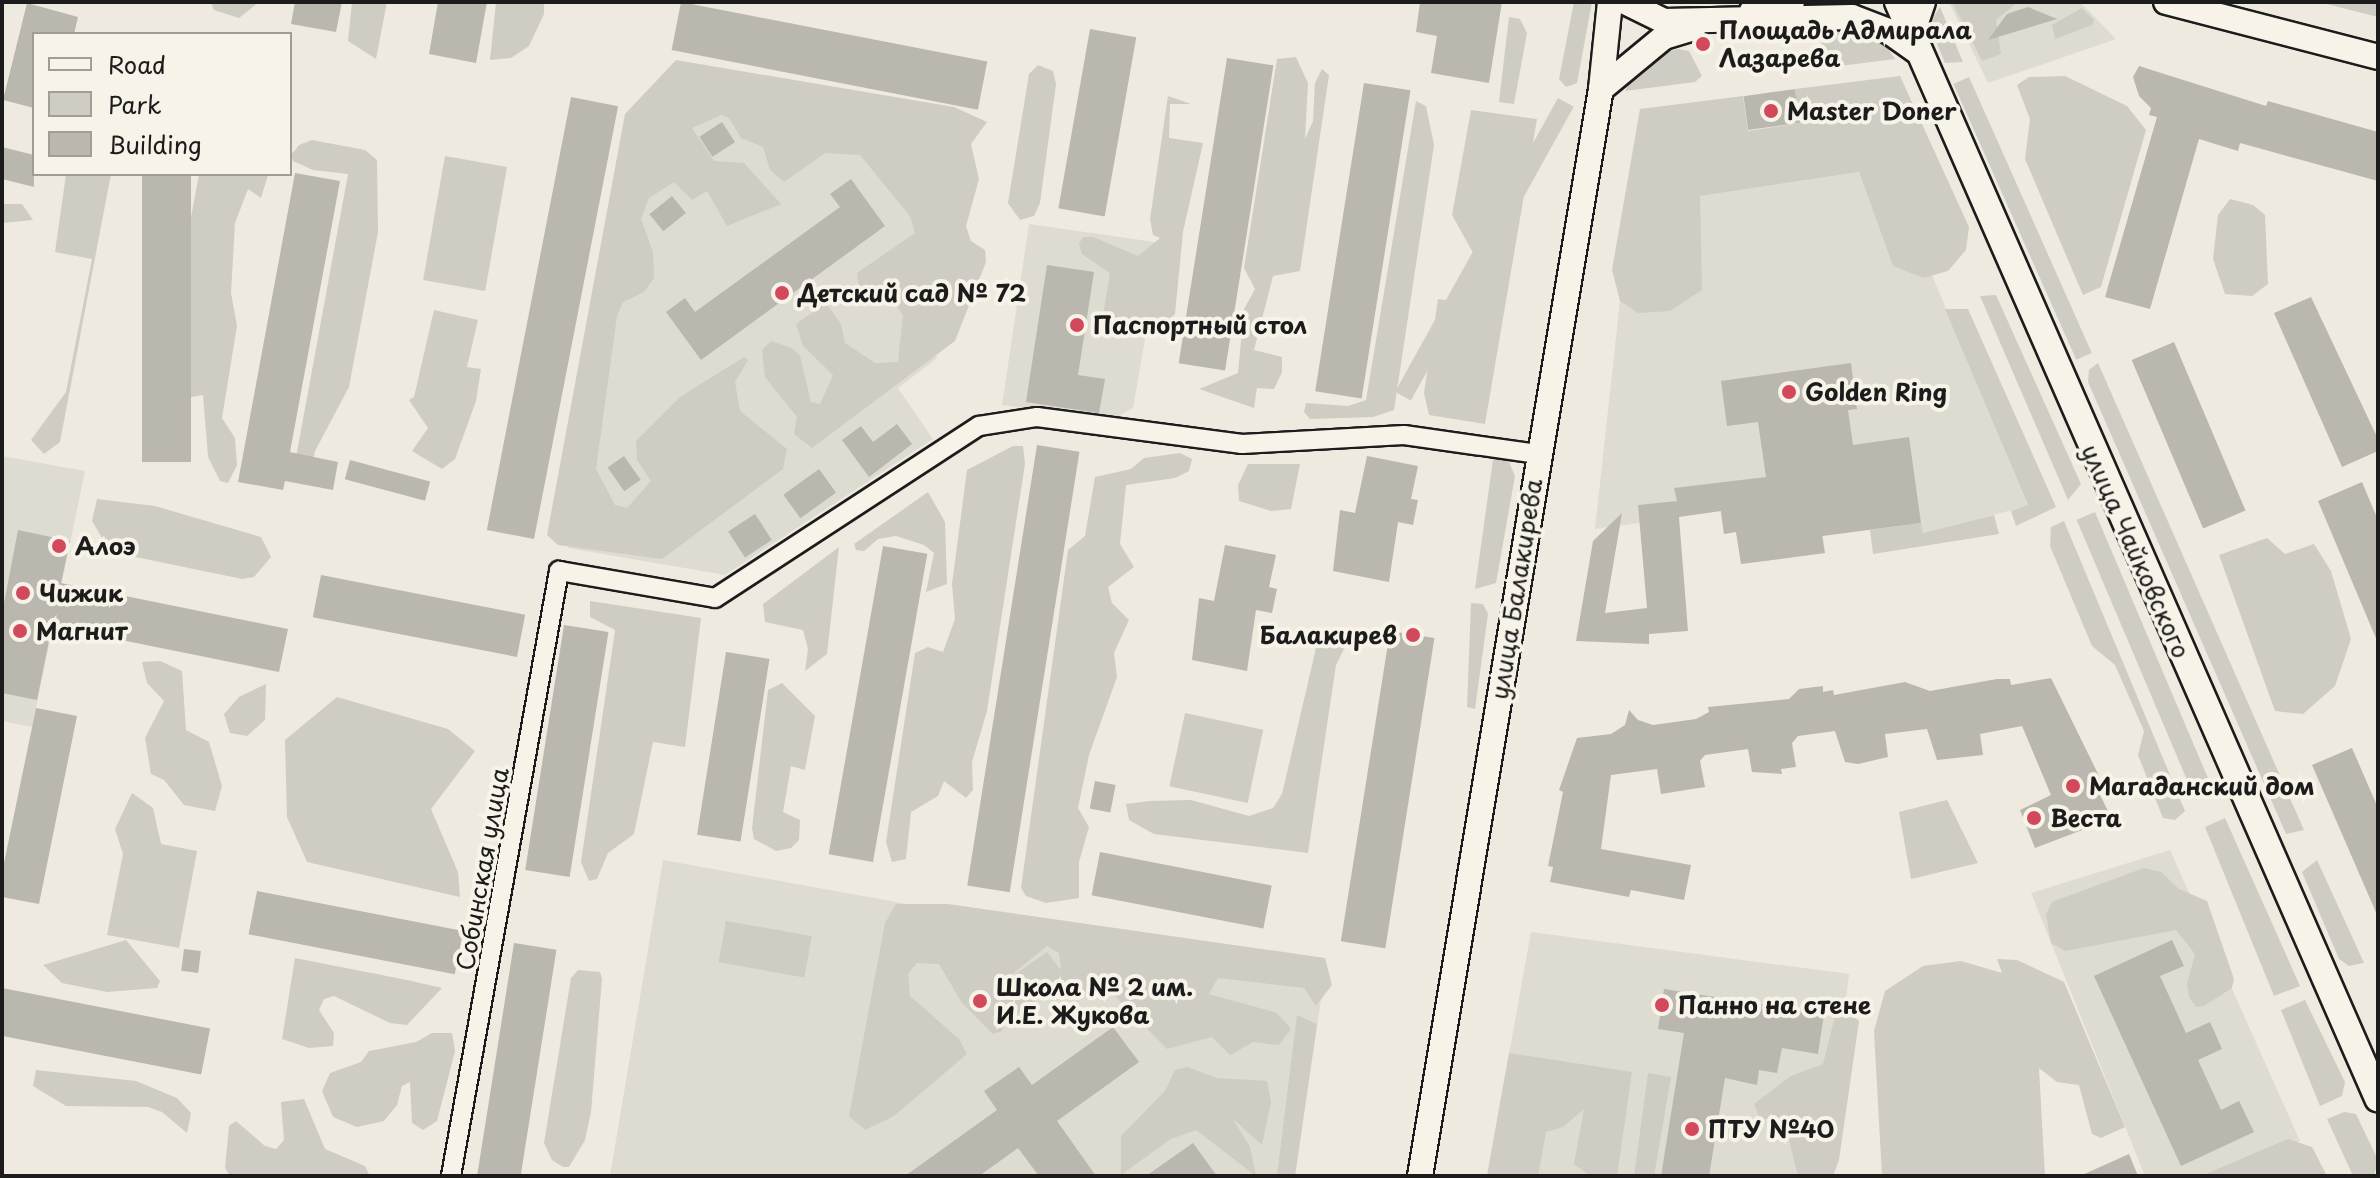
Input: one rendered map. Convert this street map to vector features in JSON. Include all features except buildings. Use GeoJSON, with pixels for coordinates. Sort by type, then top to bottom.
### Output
{"type":"FeatureCollection","features":[{"type":"Feature","properties":{"kind":"main road","name":"улица Чайковского"},"geometry":{"type":"LineString","coordinates":[[1898,2],[2378,1098]]}},
{"type":"Feature","properties":{"kind":"street","name":"улица Балакирева"},"geometry":{"type":"LineString","coordinates":[[1420,1176],[1601,89],[1610,2]]}},
{"type":"Feature","properties":{"kind":"street"},"geometry":{"type":"LineString","coordinates":[[1625,2],[1664,21],[1852,17],[1916,44],[1923,2]]}},
{"type":"Feature","properties":{"kind":"street"},"geometry":{"type":"LineString","coordinates":[[1723,18],[1754,2]]}},
{"type":"Feature","properties":{"kind":"street"},"geometry":{"type":"LineString","coordinates":[[1601,89],[1664,37],[1723,18],[1792,2]]}},
{"type":"Feature","properties":{"kind":"street"},"geometry":{"type":"LineString","coordinates":[[2166,2],[2378,57]]}},
{"type":"Feature","properties":{"kind":"street","name":"Собинская улица"},"geometry":{"type":"LineString","coordinates":[[451,1176],[559,571],[715,598],[979,426],[1037,417],[1242,444],[1404,435],[1538,454]]}},
{"type":"Feature","properties":{"kind":"shaded area"},"geometry":{"type":"Polygon","coordinates":[[[1949,2],[2080,2],[2116,39],[1988,83],[1949,2]]]}},
{"type":"Feature","properties":{"kind":"shaded area","name":"Детский сад № 72"},"geometry":{"type":"Polygon","coordinates":[[[690,94],[966,158],[936,359],[898,388],[933,439],[725,575],[568,548],[652,118],[690,94]]]}},
{"type":"Feature","properties":{"kind":"shaded area"},"geometry":{"type":"Polygon","coordinates":[[[1859,172],[1893,266],[1923,278],[1932,275],[2028,506],[1923,533],[1921,523],[1823,536],[1825,553],[1741,564],[1736,532],[1724,534],[1720,510],[1676,502],[1638,505],[1640,523],[1595,529],[1620,301],[1638,313],[1700,196],[1859,172]]]}},
{"type":"Feature","properties":{"kind":"shaded area"},"geometry":{"type":"Polygon","coordinates":[[[1029,224],[1162,243],[1133,408],[1113,419],[1002,405],[1029,224]]]}},
{"type":"Feature","properties":{"kind":"shaded area"},"geometry":{"type":"Polygon","coordinates":[[[2,456],[85,471],[32,727],[2,721],[2,456]]]}},
{"type":"Feature","properties":{"kind":"shaded area"},"geometry":{"type":"Polygon","coordinates":[[[2170,850],[2300,1141],[2221,1176],[2145,1176],[2031,893],[2170,850]]]}},
{"type":"Feature","properties":{"kind":"shaded area","name":"Школа № 2 им. И.Е. Жукова"},"geometry":{"type":"Polygon","coordinates":[[[663,860],[1324,979],[1295,1176],[610,1176],[663,860]]]}},
{"type":"Feature","properties":{"kind":"shaded area"},"geometry":{"type":"Polygon","coordinates":[[[1531,932],[1849,974],[1824,1176],[1487,1176],[1531,932]]]}},
{"type":"Feature","properties":{"kind":"green space"},"geometry":{"type":"Polygon","coordinates":[[[259,2],[239,18],[214,10],[211,3],[259,2]]]}},
{"type":"Feature","properties":{"kind":"green space"},"geometry":{"type":"Polygon","coordinates":[[[352,2],[387,2],[376,59],[348,41],[352,2]]]}},
{"type":"Feature","properties":{"kind":"green space"},"geometry":{"type":"Polygon","coordinates":[[[496,2],[544,2],[544,14],[529,46],[511,58],[490,60],[496,2]]]}},
{"type":"Feature","properties":{"kind":"green space"},"geometry":{"type":"Polygon","coordinates":[[[1574,2],[1592,2],[1577,83],[1566,87],[1559,79],[1574,2]]]}},
{"type":"Feature","properties":{"kind":"green space"},"geometry":{"type":"Polygon","coordinates":[[[1952,2],[2018,2],[1996,20],[2001,54],[1982,61],[1952,2]]]}},
{"type":"Feature","properties":{"kind":"green space"},"geometry":{"type":"Polygon","coordinates":[[[2319,2],[2378,2],[2378,17],[2319,2]]]}},
{"type":"Feature","properties":{"kind":"green space"},"geometry":{"type":"Polygon","coordinates":[[[1940,7],[1963,62],[1945,63],[1929,24],[1940,7]]]}},
{"type":"Feature","properties":{"kind":"green space"},"geometry":{"type":"Polygon","coordinates":[[[2082,8],[2094,20],[2092,25],[2055,39],[2052,25],[2082,8]]]}},
{"type":"Feature","properties":{"kind":"green space"},"geometry":{"type":"Polygon","coordinates":[[[1509,17],[1520,19],[1527,33],[1514,104],[1499,102],[1509,17]]]}},
{"type":"Feature","properties":{"kind":"green space"},"geometry":{"type":"Polygon","coordinates":[[[1848,27],[1882,40],[1895,59],[1824,68],[1807,61],[1831,32],[1848,27]]]}},
{"type":"Feature","properties":{"kind":"green space"},"geometry":{"type":"Polygon","coordinates":[[[1677,49],[1689,51],[1702,76],[1695,82],[1625,91],[1636,71],[1654,56],[1677,49]]]}},
{"type":"Feature","properties":{"kind":"green space"},"geometry":{"type":"Polygon","coordinates":[[[1296,57],[1308,83],[1305,139],[1313,121],[1315,83],[1322,69],[1329,75],[1300,271],[1273,276],[1254,350],[1282,357],[1282,372],[1274,389],[1257,388],[1254,408],[1199,389],[1238,373],[1244,309],[1255,289],[1244,268],[1277,59],[1296,57]]]}},
{"type":"Feature","properties":{"kind":"green space"},"geometry":{"type":"Polygon","coordinates":[[[676,60],[954,107],[987,122],[971,144],[979,179],[966,226],[971,241],[985,250],[986,262],[955,341],[812,448],[794,434],[797,417],[765,377],[762,350],[771,341],[792,348],[800,356],[811,402],[820,404],[833,375],[803,346],[796,324],[826,303],[841,324],[845,343],[875,363],[898,362],[903,315],[882,286],[859,287],[857,273],[915,233],[910,216],[860,155],[825,153],[784,182],[770,170],[763,147],[741,138],[729,118],[721,115],[692,128],[714,161],[744,163],[781,204],[727,226],[707,191],[692,200],[674,182],[649,198],[641,219],[653,252],[654,278],[644,292],[623,302],[617,316],[596,469],[615,505],[627,508],[651,481],[637,460],[636,441],[680,397],[744,357],[748,360],[735,382],[740,411],[787,449],[783,469],[662,559],[558,545],[547,535],[625,114],[676,60]]]}},
{"type":"Feature","properties":{"kind":"green space"},"geometry":{"type":"Polygon","coordinates":[[[1038,65],[1053,71],[1056,84],[1040,203],[1034,216],[1020,220],[1008,203],[1029,74],[1038,65]]]}},
{"type":"Feature","properties":{"kind":"green space"},"geometry":{"type":"Polygon","coordinates":[[[1900,76],[1969,227],[1966,250],[1948,271],[1923,278],[1893,266],[1859,172],[1700,196],[1702,290],[1670,311],[1638,313],[1620,301],[1612,270],[1640,109],[1743,96],[1748,131],[1799,123],[1795,89],[1900,76]]]}},
{"type":"Feature","properties":{"kind":"green space"},"geometry":{"type":"Polygon","coordinates":[[[2065,76],[2127,106],[2146,130],[2101,287],[2083,295],[2025,159],[2030,119],[2017,85],[2029,77],[2065,76]]]}},
{"type":"Feature","properties":{"kind":"green space"},"geometry":{"type":"Polygon","coordinates":[[[1969,77],[2092,353],[2076,360],[1953,84],[1969,77]]]}},
{"type":"Feature","properties":{"kind":"green space"},"geometry":{"type":"Polygon","coordinates":[[[1168,96],[1191,104],[1170,104],[1169,138],[1203,143],[1183,232],[1175,314],[1153,336],[1142,322],[1139,335],[1101,328],[1110,273],[1082,254],[1079,244],[1083,237],[1093,237],[1138,256],[1160,238],[1153,235],[1150,219],[1168,96]]]}},
{"type":"Feature","properties":{"kind":"green space"},"geometry":{"type":"Polygon","coordinates":[[[1558,98],[1574,107],[1411,401],[1395,392],[1558,98]]]}},
{"type":"Feature","properties":{"kind":"green space"},"geometry":{"type":"Polygon","coordinates":[[[1416,101],[1426,106],[1434,145],[1394,410],[1373,417],[1310,419],[1304,412],[1306,403],[1348,406],[1366,400],[1416,101]]]}},
{"type":"Feature","properties":{"kind":"green space"},"geometry":{"type":"Polygon","coordinates":[[[1471,110],[1537,119],[1485,424],[1429,415],[1424,393],[1438,299],[1459,302],[1463,270],[1474,273],[1476,258],[1452,215],[1471,110]]]}},
{"type":"Feature","properties":{"kind":"green space"},"geometry":{"type":"Polygon","coordinates":[[[312,140],[365,150],[377,160],[378,232],[349,387],[315,451],[310,475],[293,474],[348,174],[313,170],[293,161],[292,154],[299,145],[312,140]]]}},
{"type":"Feature","properties":{"kind":"green space"},"geometry":{"type":"Polygon","coordinates":[[[445,156],[507,167],[485,291],[423,280],[445,156]]]}},
{"type":"Feature","properties":{"kind":"green space"},"geometry":{"type":"Polygon","coordinates":[[[66,176],[111,176],[60,442],[44,454],[31,440],[66,392],[92,259],[55,252],[66,176]]]}},
{"type":"Feature","properties":{"kind":"green space"},"geometry":{"type":"Polygon","coordinates":[[[199,176],[268,176],[261,198],[248,189],[235,223],[231,293],[237,326],[222,418],[235,438],[237,465],[228,483],[220,481],[208,457],[203,395],[186,398],[165,359],[199,176]]]}},
{"type":"Feature","properties":{"kind":"green space"},"geometry":{"type":"Polygon","coordinates":[[[2230,199],[2253,205],[2265,215],[2268,284],[2252,296],[2225,294],[2213,259],[2218,215],[2230,199]]]}},
{"type":"Feature","properties":{"kind":"green space"},"geometry":{"type":"Polygon","coordinates":[[[2,204],[22,204],[33,220],[2,223],[2,204]]]}},
{"type":"Feature","properties":{"kind":"green space"},"geometry":{"type":"Polygon","coordinates":[[[1996,295],[2081,484],[2068,500],[1980,296],[1996,295]]]}},
{"type":"Feature","properties":{"kind":"green space"},"geometry":{"type":"Polygon","coordinates":[[[1945,309],[1968,309],[2056,507],[2016,526],[2011,511],[2028,505],[1945,309]]]}},
{"type":"Feature","properties":{"kind":"green space"},"geometry":{"type":"Polygon","coordinates":[[[434,310],[478,320],[467,367],[481,369],[476,401],[455,459],[442,469],[412,451],[428,428],[409,400],[414,397],[434,310]]]}},
{"type":"Feature","properties":{"kind":"green space"},"geometry":{"type":"Polygon","coordinates":[[[2098,363],[2304,830],[2286,834],[2088,382],[2089,370],[2098,363]]]}},
{"type":"Feature","properties":{"kind":"green space"},"geometry":{"type":"Polygon","coordinates":[[[1013,446],[1023,446],[1025,464],[987,711],[972,762],[973,790],[966,798],[944,781],[938,796],[911,812],[906,859],[892,862],[886,842],[915,653],[928,647],[943,652],[955,619],[952,584],[967,470],[1013,446]]]}},
{"type":"Feature","properties":{"kind":"green space"},"geometry":{"type":"Polygon","coordinates":[[[1494,452],[1506,455],[1515,476],[1496,583],[1475,589],[1494,452]]]}},
{"type":"Feature","properties":{"kind":"green space"},"geometry":{"type":"Polygon","coordinates":[[[1180,453],[1192,459],[1189,471],[1175,478],[1126,485],[1120,544],[1134,567],[1108,587],[1112,603],[1129,620],[1114,653],[1117,677],[1089,755],[1078,808],[1089,827],[1079,862],[1079,898],[1046,903],[1026,896],[1021,888],[1068,550],[1085,536],[1095,477],[1131,469],[1144,458],[1180,453]]]}},
{"type":"Feature","properties":{"kind":"green space"},"geometry":{"type":"Polygon","coordinates":[[[1248,464],[1300,464],[1291,509],[1271,511],[1239,501],[1238,485],[1248,464]]]}},
{"type":"Feature","properties":{"kind":"green space"},"geometry":{"type":"Polygon","coordinates":[[[928,492],[945,522],[947,584],[926,592],[934,553],[924,545],[896,536],[878,539],[864,551],[856,550],[854,544],[928,492]]]}},
{"type":"Feature","properties":{"kind":"green space"},"geometry":{"type":"Polygon","coordinates":[[[97,499],[155,506],[261,537],[271,557],[254,577],[242,579],[126,555],[105,543],[92,521],[97,499]]]}},
{"type":"Feature","properties":{"kind":"green space"},"geometry":{"type":"Polygon","coordinates":[[[2095,512],[2214,792],[2195,800],[2077,520],[2095,512]]]}},
{"type":"Feature","properties":{"kind":"green space"},"geometry":{"type":"Polygon","coordinates":[[[1994,515],[1999,534],[1873,554],[1870,530],[1921,523],[1923,533],[1994,515]]]}},
{"type":"Feature","properties":{"kind":"green space"},"geometry":{"type":"Polygon","coordinates":[[[2064,521],[2185,811],[2175,820],[2163,818],[2138,755],[2144,731],[2115,665],[2092,646],[2050,546],[2051,527],[2064,521]]]}},
{"type":"Feature","properties":{"kind":"green space"},"geometry":{"type":"Polygon","coordinates":[[[2267,538],[2285,554],[2314,544],[2331,571],[2351,639],[2335,686],[2303,714],[2275,711],[2219,555],[2267,538]]]}},
{"type":"Feature","properties":{"kind":"green space"},"geometry":{"type":"Polygon","coordinates":[[[839,547],[827,654],[805,671],[808,649],[803,630],[765,622],[763,604],[839,547]]]}},
{"type":"Feature","properties":{"kind":"green space"},"geometry":{"type":"Polygon","coordinates":[[[590,601],[701,618],[685,747],[653,742],[634,834],[608,853],[597,879],[589,881],[581,862],[615,630],[590,617],[590,601]]]}},
{"type":"Feature","properties":{"kind":"green space"},"geometry":{"type":"Polygon","coordinates":[[[1471,603],[1483,604],[1488,614],[1475,709],[1467,707],[1471,603]]]}},
{"type":"Feature","properties":{"kind":"green space"},"geometry":{"type":"Polygon","coordinates":[[[1346,645],[1336,665],[1308,853],[1154,834],[1129,820],[1126,804],[1150,801],[1191,800],[1249,816],[1273,808],[1282,794],[1316,648],[1346,645]]]}},
{"type":"Feature","properties":{"kind":"green space"},"geometry":{"type":"Polygon","coordinates":[[[160,661],[182,671],[186,730],[209,742],[222,786],[215,811],[184,805],[164,780],[151,774],[145,738],[164,701],[147,683],[142,662],[160,661]]]}},
{"type":"Feature","properties":{"kind":"green space"},"geometry":{"type":"Polygon","coordinates":[[[782,683],[815,716],[805,770],[791,766],[783,812],[800,820],[799,840],[791,848],[776,851],[754,839],[752,828],[768,690],[782,683]]]}},
{"type":"Feature","properties":{"kind":"green space"},"geometry":{"type":"Polygon","coordinates":[[[266,684],[265,720],[247,736],[230,733],[224,714],[239,697],[266,684]]]}},
{"type":"Feature","properties":{"kind":"green space"},"geometry":{"type":"Polygon","coordinates":[[[337,697],[448,729],[475,751],[431,809],[458,872],[460,897],[307,862],[287,817],[285,740],[337,697]]]}},
{"type":"Feature","properties":{"kind":"green space"},"geometry":{"type":"Polygon","coordinates":[[[1185,713],[1263,730],[1248,803],[1169,786],[1185,713]]]}},
{"type":"Feature","properties":{"kind":"green space"},"geometry":{"type":"Polygon","coordinates":[[[132,793],[153,808],[161,844],[197,851],[179,948],[107,935],[123,854],[115,829],[132,793]]]}},
{"type":"Feature","properties":{"kind":"green space"},"geometry":{"type":"Polygon","coordinates":[[[1947,800],[1978,863],[1911,879],[1899,812],[1947,800]]]}},
{"type":"Feature","properties":{"kind":"green space"},"geometry":{"type":"Polygon","coordinates":[[[2225,818],[2300,986],[2274,996],[2205,827],[2225,818]]]}},
{"type":"Feature","properties":{"kind":"green space"},"geometry":{"type":"Polygon","coordinates":[[[2317,860],[2364,963],[2349,966],[2339,959],[2302,872],[2317,860]]]}},
{"type":"Feature","properties":{"kind":"green space"},"geometry":{"type":"Polygon","coordinates":[[[2144,868],[2161,872],[2179,889],[2207,901],[2234,979],[2232,988],[2204,1006],[2196,1007],[2189,997],[2187,984],[2195,954],[2176,930],[2065,951],[2051,943],[2046,914],[2052,902],[2144,868]]]}},
{"type":"Feature","properties":{"kind":"green space"},"geometry":{"type":"Polygon","coordinates":[[[896,904],[948,904],[1325,958],[1332,985],[1316,1006],[1304,988],[1218,978],[1209,994],[1277,1013],[1291,1029],[1279,1045],[1253,1042],[1230,1055],[1212,1037],[1167,1049],[1112,993],[1065,997],[1063,982],[1013,1017],[995,993],[1008,1018],[1002,1031],[993,1034],[962,1003],[939,964],[917,963],[908,974],[910,996],[959,1039],[967,1054],[894,1116],[865,1130],[849,1116],[885,923],[896,904]],[[1047,946],[993,990],[1047,952],[1061,970],[1059,953],[1047,946]]]}},
{"type":"Feature","properties":{"kind":"green space"},"geometry":{"type":"Polygon","coordinates":[[[726,921],[812,936],[804,977],[719,962],[726,921]]]}},
{"type":"Feature","properties":{"kind":"green space"},"geometry":{"type":"Polygon","coordinates":[[[126,940],[160,981],[157,988],[107,992],[62,983],[43,965],[126,940]]]}},
{"type":"Feature","properties":{"kind":"green space"},"geometry":{"type":"Polygon","coordinates":[[[295,958],[442,988],[407,1025],[390,1023],[334,996],[324,999],[319,1010],[334,1033],[333,1046],[309,1048],[282,1039],[295,958]]]}},
{"type":"Feature","properties":{"kind":"green space"},"geometry":{"type":"Polygon","coordinates":[[[1997,959],[2017,960],[2064,982],[2125,1127],[2101,1138],[2092,1134],[2079,1085],[2057,1082],[2039,1068],[2045,1176],[1882,1176],[1874,1031],[1885,991],[1923,966],[1961,961],[2002,973],[1997,959]]]}},
{"type":"Feature","properties":{"kind":"green space"},"geometry":{"type":"Polygon","coordinates":[[[578,970],[600,972],[602,979],[591,1112],[585,1140],[569,1167],[563,1167],[552,1160],[544,1143],[571,978],[578,970]]]}},
{"type":"Feature","properties":{"kind":"green space"},"geometry":{"type":"Polygon","coordinates":[[[2305,1000],[2345,1082],[2342,1096],[2320,1106],[2281,1010],[2305,1000]]]}},
{"type":"Feature","properties":{"kind":"green space"},"geometry":{"type":"Polygon","coordinates":[[[1845,1010],[1859,1021],[1839,1160],[1833,1176],[1798,1176],[1784,1120],[1760,1119],[1754,1104],[1791,1076],[1823,1064],[1835,1016],[1845,1010]]]}},
{"type":"Feature","properties":{"kind":"green space"},"geometry":{"type":"Polygon","coordinates":[[[1297,1015],[1317,1024],[1295,1176],[1277,1176],[1297,1015]]]}},
{"type":"Feature","properties":{"kind":"green space"},"geometry":{"type":"Polygon","coordinates":[[[432,1033],[452,1033],[455,1051],[437,1121],[423,1130],[412,1123],[410,1082],[402,1086],[397,1105],[384,1121],[357,1127],[333,1117],[322,1091],[330,1073],[361,1062],[369,1051],[416,1042],[432,1033]]]}},
{"type":"Feature","properties":{"kind":"green space"},"geometry":{"type":"Polygon","coordinates":[[[1509,1053],[1632,1072],[1617,1176],[1590,1176],[1574,1164],[1584,1109],[1563,1127],[1546,1132],[1538,1176],[1487,1176],[1509,1053]]]}},
{"type":"Feature","properties":{"kind":"green space"},"geometry":{"type":"Polygon","coordinates":[[[1187,1067],[1217,1078],[1267,1081],[1271,1102],[1262,1145],[1233,1119],[1250,1147],[1256,1176],[1196,1130],[1171,1139],[1121,1175],[1121,1136],[1165,1091],[1175,1070],[1187,1067]]]}},
{"type":"Feature","properties":{"kind":"green space"},"geometry":{"type":"Polygon","coordinates":[[[36,1070],[136,1081],[177,1098],[191,1113],[187,1133],[162,1112],[148,1107],[66,1106],[33,1086],[36,1070]]]}},
{"type":"Feature","properties":{"kind":"green space"},"geometry":{"type":"Polygon","coordinates":[[[1648,1073],[1671,1077],[1654,1176],[1634,1176],[1648,1073]]]}},
{"type":"Feature","properties":{"kind":"green space"},"geometry":{"type":"Polygon","coordinates":[[[304,1099],[325,1149],[365,1166],[370,1176],[230,1176],[225,1168],[229,1126],[236,1121],[265,1146],[276,1149],[284,1140],[281,1102],[304,1099]]]}},
{"type":"Feature","properties":{"kind":"green space"},"geometry":{"type":"Polygon","coordinates":[[[2344,1112],[2356,1114],[2378,1160],[2374,1176],[2353,1176],[2327,1119],[2344,1112]]]}},
{"type":"Feature","properties":{"kind":"green space"},"geometry":{"type":"Polygon","coordinates":[[[2288,1139],[2312,1147],[2327,1176],[2201,1176],[2288,1139]]]}},
{"type":"Feature","properties":{"kind":"place","name":"Площадь Адмирала Лазарева"},"geometry":{"type":"Point","coordinates":[1703,44]}},
{"type":"Feature","properties":{"kind":"place","name":"Master Doner"},"geometry":{"type":"Point","coordinates":[1771,111]}},
{"type":"Feature","properties":{"kind":"place","name":"Детский сад № 72"},"geometry":{"type":"Point","coordinates":[782,293]}},
{"type":"Feature","properties":{"kind":"place","name":"Паспортный стол"},"geometry":{"type":"Point","coordinates":[1077,325]}},
{"type":"Feature","properties":{"kind":"place","name":"Golden Ring"},"geometry":{"type":"Point","coordinates":[1789,392]}},
{"type":"Feature","properties":{"kind":"place","name":"Алоэ"},"geometry":{"type":"Point","coordinates":[59,546]}},
{"type":"Feature","properties":{"kind":"place","name":"Чижик"},"geometry":{"type":"Point","coordinates":[23,593]}},
{"type":"Feature","properties":{"kind":"place","name":"Магнит"},"geometry":{"type":"Point","coordinates":[20,631]}},
{"type":"Feature","properties":{"kind":"place","name":"Балакирев"},"geometry":{"type":"Point","coordinates":[1413,635]}},
{"type":"Feature","properties":{"kind":"place","name":"Магаданский дом"},"geometry":{"type":"Point","coordinates":[2073,786]}},
{"type":"Feature","properties":{"kind":"place","name":"Веста"},"geometry":{"type":"Point","coordinates":[2034,818]}},
{"type":"Feature","properties":{"kind":"place","name":"Школа № 2 им. И.Е. Жукова"},"geometry":{"type":"Point","coordinates":[980,1001]}},
{"type":"Feature","properties":{"kind":"place","name":"Панно на стене"},"geometry":{"type":"Point","coordinates":[1662,1005]}},
{"type":"Feature","properties":{"kind":"place","name":"ПТУ №40"},"geometry":{"type":"Point","coordinates":[1692,1129]}}]}
